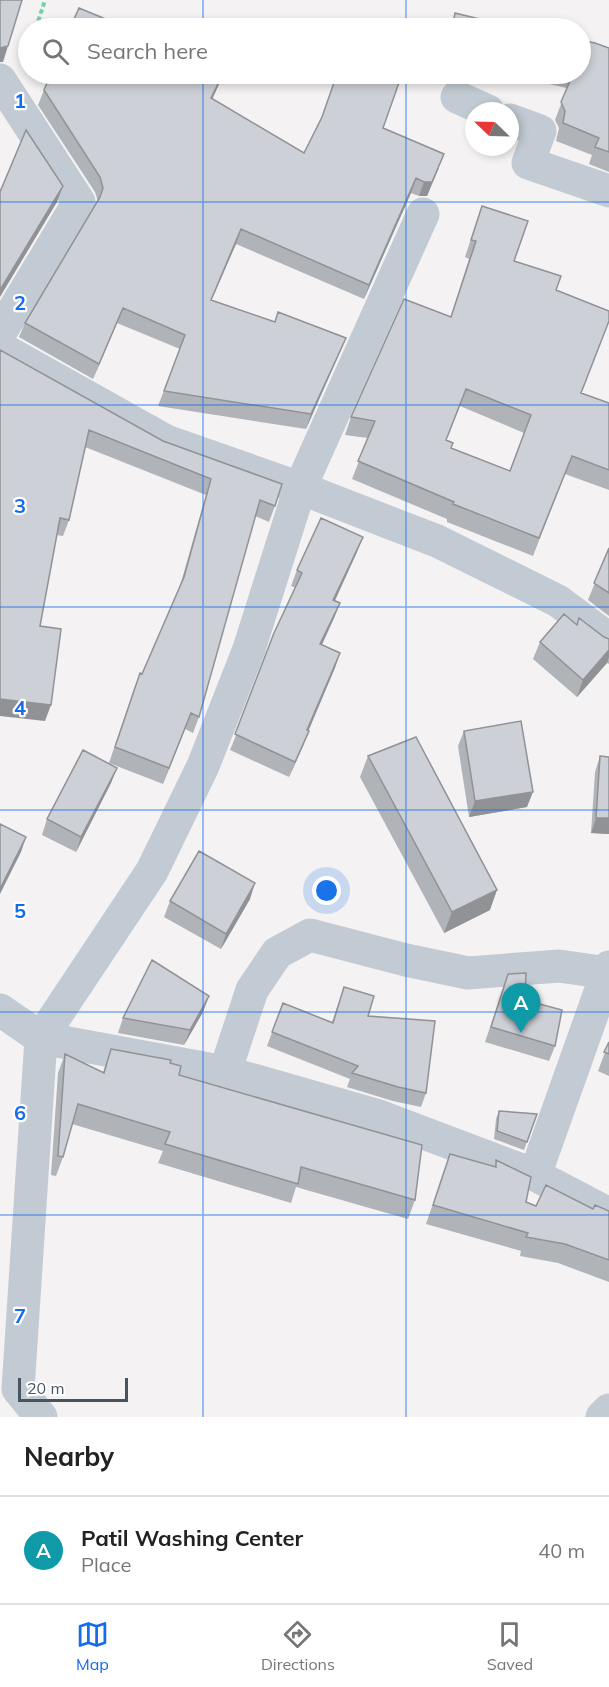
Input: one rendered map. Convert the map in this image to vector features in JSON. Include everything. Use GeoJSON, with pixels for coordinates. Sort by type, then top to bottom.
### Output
{"type":"FeatureCollection","features":[{"type":"Feature","properties":{"kind":"street"},"geometry":{"type":"LineString","coordinates":[[0,80],[79,202],[0,333]]}},
{"type":"Feature","properties":{"kind":"street"},"geometry":{"type":"LineString","coordinates":[[457,97],[468,102]]}},
{"type":"Feature","properties":{"kind":"street"},"geometry":{"type":"LineString","coordinates":[[519,123],[540,131],[528,163],[609,191]]}},
{"type":"Feature","properties":{"kind":"street"},"geometry":{"type":"LineString","coordinates":[[41,1417],[9,1394],[41,1038],[152,871],[203,766],[249,649],[300,488],[423,214]]}},
{"type":"Feature","properties":{"kind":"street"},"geometry":{"type":"LineString","coordinates":[[0,348],[166,441],[300,488],[437,541],[558,602],[609,639]]}},
{"type":"Feature","properties":{"kind":"street"},"geometry":{"type":"LineString","coordinates":[[225,1072],[252,990],[277,953],[310,935],[406,960],[468,973],[559,966],[608,970],[535,1175]]}},
{"type":"Feature","properties":{"kind":"street"},"geometry":{"type":"LineString","coordinates":[[0,1010],[41,1038],[225,1072],[376,1115],[535,1175],[609,1214]]}},
{"type":"Feature","properties":{"kind":"street"},"geometry":{"type":"LineString","coordinates":[[602,1417],[609,1410]]}},
{"type":"Feature","properties":{"kind":"path"},"geometry":{"type":"LineString","coordinates":[[39,18],[45,0]]}},
{"type":"Feature","properties":{"kind":"building"},"geometry":{"type":"Polygon","coordinates":[[[0,0],[22,0],[8,46],[0,48],[0,0]]]}},
{"type":"Feature","properties":{"kind":"building"},"geometry":{"type":"Polygon","coordinates":[[[79,8],[103,18],[74,18],[79,8]]]}},
{"type":"Feature","properties":{"kind":"building"},"geometry":{"type":"Polygon","coordinates":[[[455,13],[475,18],[454,18],[455,13]]]}},
{"type":"Feature","properties":{"kind":"building"},"geometry":{"type":"Polygon","coordinates":[[[591,42],[609,48],[609,152],[595,147],[599,138],[563,123],[565,111],[561,102],[569,84],[591,84],[591,42]]]}},
{"type":"Feature","properties":{"kind":"building"},"geometry":{"type":"Polygon","coordinates":[[[47,84],[218,84],[211,98],[304,153],[322,117],[334,84],[398,84],[383,128],[444,154],[432,182],[424,182],[416,178],[369,285],[241,229],[211,300],[275,322],[278,312],[346,338],[311,414],[164,391],[185,335],[123,308],[99,364],[25,323],[100,197],[103,188],[100,177],[44,90],[47,84]]]}},
{"type":"Feature","properties":{"kind":"building"},"geometry":{"type":"Polygon","coordinates":[[[26,130],[63,186],[0,290],[0,192],[26,130]]]}},
{"type":"Feature","properties":{"kind":"building"},"geometry":{"type":"Polygon","coordinates":[[[482,206],[528,221],[514,261],[561,276],[556,290],[609,311],[609,321],[581,393],[609,403],[609,470],[572,456],[539,538],[453,504],[454,502],[358,461],[375,421],[351,417],[404,299],[451,317],[476,241],[471,240],[482,206]],[[466,389],[446,440],[453,443],[451,448],[510,471],[531,415],[466,389]]]}},
{"type":"Feature","properties":{"kind":"building"},"geometry":{"type":"Polygon","coordinates":[[[0,350],[163,441],[282,484],[275,506],[260,500],[199,717],[191,713],[169,768],[115,747],[140,673],[142,674],[184,577],[211,479],[89,430],[69,520],[60,518],[40,626],[61,629],[51,705],[0,699],[0,350]]]}},
{"type":"Feature","properties":{"kind":"building"},"geometry":{"type":"Polygon","coordinates":[[[321,518],[363,537],[333,600],[340,603],[320,644],[340,653],[295,762],[235,734],[274,633],[302,573],[297,570],[321,518]]]}},
{"type":"Feature","properties":{"kind":"building"},"geometry":{"type":"Polygon","coordinates":[[[609,548],[609,593],[594,583],[609,548]]]}},
{"type":"Feature","properties":{"kind":"building"},"geometry":{"type":"Polygon","coordinates":[[[564,614],[577,625],[579,618],[609,639],[609,650],[583,680],[540,642],[564,614]]]}},
{"type":"Feature","properties":{"kind":"building"},"geometry":{"type":"Polygon","coordinates":[[[521,721],[533,792],[475,801],[464,731],[521,721]]]}},
{"type":"Feature","properties":{"kind":"building"},"geometry":{"type":"Polygon","coordinates":[[[416,737],[497,890],[452,912],[368,756],[416,737]]]}},
{"type":"Feature","properties":{"kind":"building"},"geometry":{"type":"Polygon","coordinates":[[[83,750],[117,768],[81,837],[47,819],[83,750]]]}},
{"type":"Feature","properties":{"kind":"building"},"geometry":{"type":"Polygon","coordinates":[[[600,756],[609,757],[609,818],[596,818],[600,756]]]}},
{"type":"Feature","properties":{"kind":"building"},"geometry":{"type":"Polygon","coordinates":[[[0,824],[26,837],[0,889],[0,824]]]}},
{"type":"Feature","properties":{"kind":"building"},"geometry":{"type":"Polygon","coordinates":[[[199,851],[255,883],[226,934],[170,901],[199,851]]]}},
{"type":"Feature","properties":{"kind":"building"},"geometry":{"type":"Polygon","coordinates":[[[152,960],[209,996],[190,1030],[123,1018],[152,960]]]}},
{"type":"Feature","properties":{"kind":"building"},"geometry":{"type":"Polygon","coordinates":[[[526,973],[525,1000],[562,1010],[555,1046],[491,1027],[508,974],[526,973]]]}},
{"type":"Feature","properties":{"kind":"building"},"geometry":{"type":"Polygon","coordinates":[[[344,987],[374,996],[368,1016],[435,1021],[426,1093],[352,1073],[358,1066],[272,1032],[283,1003],[333,1023],[344,987]]]}},
{"type":"Feature","properties":{"kind":"building"},"geometry":{"type":"Polygon","coordinates":[[[609,1042],[609,1054],[604,1052],[609,1042]]]}},
{"type":"Feature","properties":{"kind":"building"},"geometry":{"type":"Polygon","coordinates":[[[111,1049],[171,1060],[170,1063],[181,1066],[179,1075],[422,1145],[415,1200],[301,1167],[298,1184],[165,1144],[170,1132],[78,1104],[63,1157],[58,1156],[65,1054],[104,1073],[111,1049]]]}},
{"type":"Feature","properties":{"kind":"building"},"geometry":{"type":"Polygon","coordinates":[[[499,1111],[537,1114],[527,1142],[497,1131],[499,1111]]]}},
{"type":"Feature","properties":{"kind":"building"},"geometry":{"type":"Polygon","coordinates":[[[450,1154],[496,1167],[496,1160],[531,1177],[526,1202],[536,1206],[546,1185],[593,1209],[595,1205],[609,1211],[609,1260],[565,1244],[526,1237],[528,1233],[433,1205],[450,1154]]]}},
{"type":"Feature","properties":{"kind":"place","name":"Patil Washing Center"},"geometry":{"type":"Point","coordinates":[521,1033]}}]}
